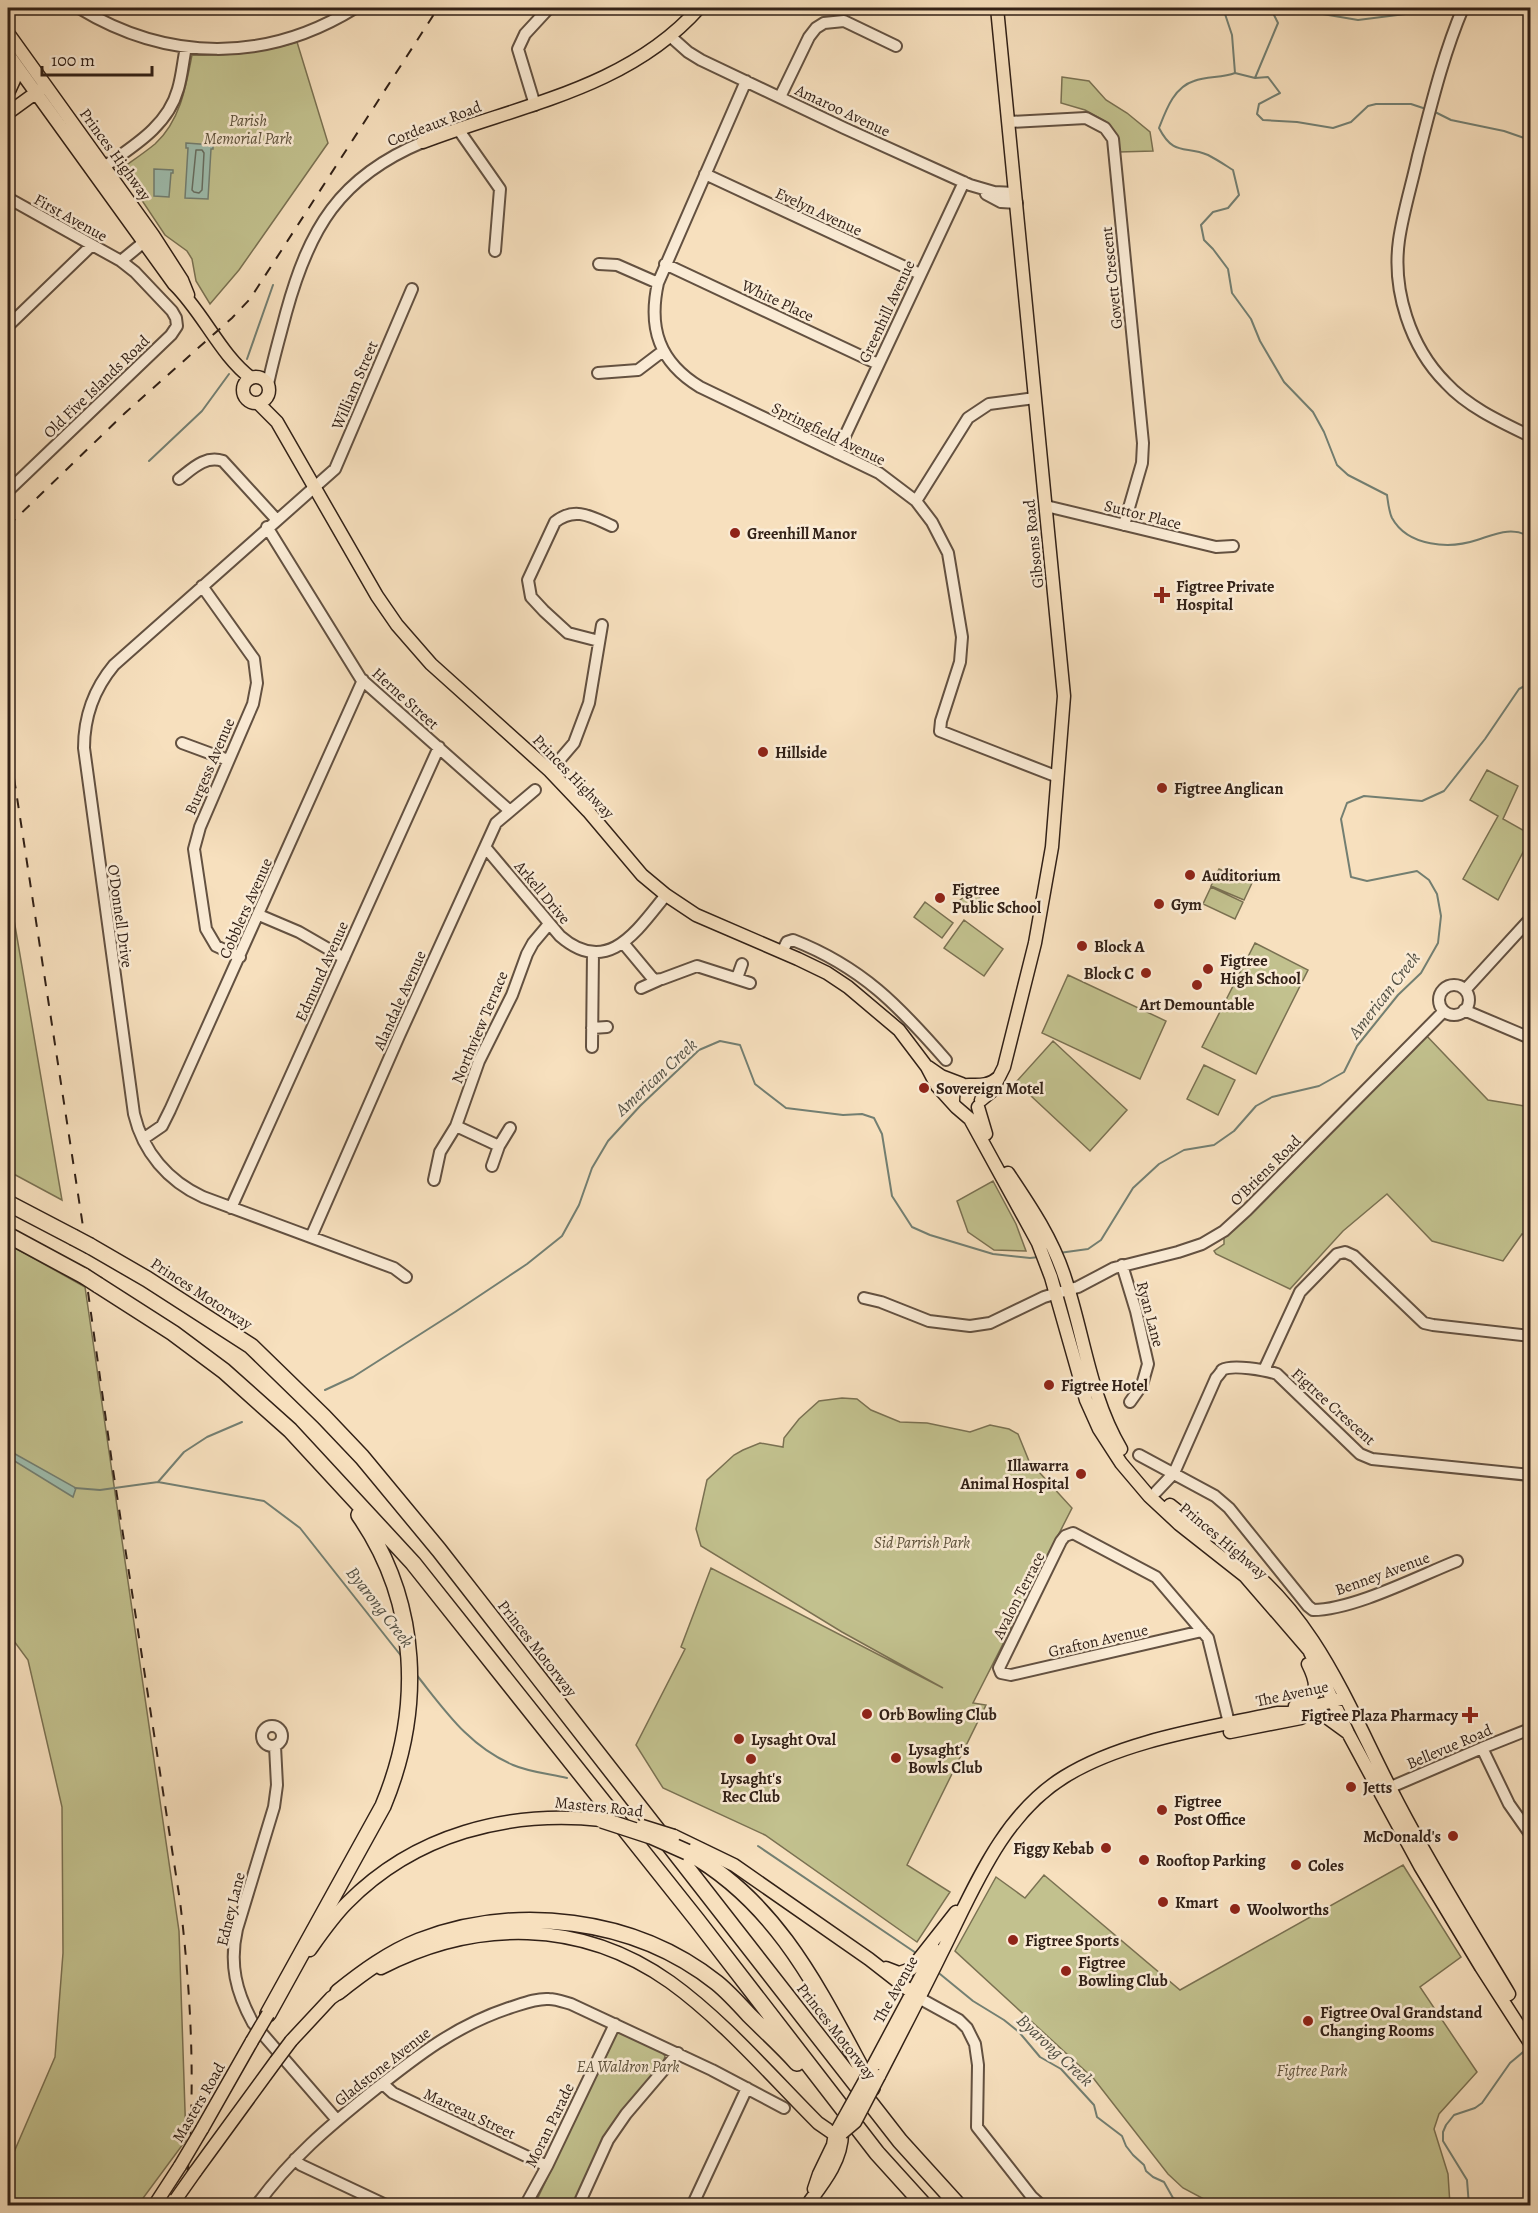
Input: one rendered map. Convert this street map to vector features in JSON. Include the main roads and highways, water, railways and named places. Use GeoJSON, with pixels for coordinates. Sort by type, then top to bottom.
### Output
{"type":"FeatureCollection","features":[{"type":"Feature","properties":{"kind":"highway","name":"Princes Motorway"},"geometry":{"type":"LineString","coordinates":[[8,1203],[73,1236],[147,1279],[251,1346],[362,1457],[439,1550],[900,2141],[959,2205]]}},
{"type":"Feature","properties":{"kind":"highway"},"geometry":{"type":"LineString","coordinates":[[8,1234],[84,1276],[164,1327],[224,1371],[290,1430],[413,1563],[697,1920],[876,2153]]}},
{"type":"Feature","properties":{"kind":"highway"},"geometry":{"type":"LineString","coordinates":[[268,2014],[383,1806],[396,1776],[405,1739],[410,1690],[406,1629],[393,1579],[369,1530],[341,1489],[290,1430]]}},
{"type":"Feature","properties":{"kind":"highway"},"geometry":{"type":"LineString","coordinates":[[602,1820],[651,1836],[706,1863],[746,1894],[769,1917],[789,1944],[822,1998],[900,2141]]}},
{"type":"Feature","properties":{"kind":"highway"},"geometry":{"type":"LineString","coordinates":[[338,1992],[373,1966],[417,1942],[481,1924],[525,1920],[585,1924],[638,1940],[677,1958],[717,1983],[791,2056],[925,2205]]}},
{"type":"Feature","properties":{"kind":"main road","name":"Cordeaux Road"},"geometry":{"type":"LineString","coordinates":[[423,142],[535,105],[616,73],[672,34],[699,8]]}},
{"type":"Feature","properties":{"kind":"main road","name":"Gibsons Road"},"geometry":{"type":"LineString","coordinates":[[979,1103],[992,1091],[1001,1073],[1025,989],[1038,928],[1052,847],[1064,696],[998,8]]}},
{"type":"Feature","properties":{"kind":"main road","name":"Princes Highway"},"geometry":{"type":"LineString","coordinates":[[8,33],[52,114],[100,170]]}},
{"type":"Feature","properties":{"kind":"main road","name":"Princes Highway"},"geometry":{"type":"LineString","coordinates":[[8,55],[37,83],[148,238],[182,280],[190,299],[238,368],[258,387],[377,596],[397,626],[431,664],[550,771],[588,810],[642,875],[696,915],[827,973],[869,1002],[898,1030],[927,1066],[937,1086],[953,1101]]}},
{"type":"Feature","properties":{"kind":"main road"},"geometry":{"type":"LineString","coordinates":[[8,55],[14,80],[8,95]]}},
{"type":"Feature","properties":{"kind":"main road"},"geometry":{"type":"LineString","coordinates":[[8,95],[37,83]]}},
{"type":"Feature","properties":{"kind":"main road"},"geometry":{"type":"LineString","coordinates":[[9,112],[37,83]]}},
{"type":"Feature","properties":{"kind":"main road"},"geometry":{"type":"LineString","coordinates":[[9,112],[32,106],[52,114]]}},
{"type":"Feature","properties":{"kind":"main road","name":"Princes Highway"},"geometry":{"type":"LineString","coordinates":[[927,1066],[941,1076],[962,1084]]}},
{"type":"Feature","properties":{"kind":"main road"},"geometry":{"type":"LineString","coordinates":[[975,1086],[980,1092],[979,1103],[968,1112],[963,1112],[956,1107],[953,1101],[955,1090],[962,1084],[975,1086],[990,1083],[1001,1073]]}},
{"type":"Feature","properties":{"kind":"main road","name":"Princes Highway"},"geometry":{"type":"LineString","coordinates":[[979,1103],[991,1146],[1044,1242],[1057,1274],[1086,1400],[1099,1429],[1121,1463],[1159,1506],[1232,1563],[1277,1611],[1309,1650],[1341,1704],[1432,1886],[1529,2036]]}},
{"type":"Feature","properties":{"kind":"main road","name":"Princes Highway"},"geometry":{"type":"LineString","coordinates":[[963,1112],[974,1124],[984,1146],[1044,1242]]}},
{"type":"Feature","properties":{"kind":"main road","name":"Princes Highway"},"geometry":{"type":"LineString","coordinates":[[1062,1292],[1108,1425],[1123,1453],[1156,1492],[1253,1570],[1277,1593],[1318,1646],[1341,1704],[1348,1733],[1385,1790]]}},
{"type":"Feature","properties":{"kind":"main road"},"geometry":{"type":"LineString","coordinates":[[1277,1611],[1304,1657],[1316,1686],[1309,1701],[1277,1713]]}},
{"type":"Feature","properties":{"kind":"main road","name":"The Avenue"},"geometry":{"type":"LineString","coordinates":[[809,2203],[819,2174],[839,2133],[855,2122],[876,2071],[949,1926],[1005,1835],[1036,1798],[1064,1777],[1106,1757],[1147,1743],[1277,1713],[1341,1704]]}},
{"type":"Feature","properties":{"kind":"main road","name":"The Avenue"},"geometry":{"type":"LineString","coordinates":[[1106,1757],[1315,1715],[1341,1704]]}},
{"type":"Feature","properties":{"kind":"main road"},"geometry":{"type":"LineString","coordinates":[[1315,1715],[1326,1717],[1348,1733]]}},
{"type":"Feature","properties":{"kind":"main road","name":"Masters Road"},"geometry":{"type":"LineString","coordinates":[[154,2205],[180,2166],[268,2014],[309,1951],[347,1903],[411,1855],[435,1842],[462,1832],[511,1820],[552,1816],[626,1822],[674,1836],[735,1865],[869,1959],[915,1995]]}},
{"type":"Feature","properties":{"kind":"main road","name":"Masters Road"},"geometry":{"type":"LineString","coordinates":[[869,1959],[894,1972],[907,1971],[922,1957],[970,1893]]}},
{"type":"Feature","properties":{"kind":"main road","name":"Masters Road"},"geometry":{"type":"LineString","coordinates":[[174,2202],[276,2061],[338,1992],[384,1966],[412,1954],[467,1937],[493,1933],[538,1932],[580,1940],[626,1957],[670,1982],[716,2022],[818,2123],[839,2133]]}},
{"type":"Feature","properties":{"kind":"water"},"geometry":{"type":"Polygon","coordinates":[[[186,143],[213,145],[208,199],[185,198],[188,148],[186,148],[186,143]]]}},
{"type":"Feature","properties":{"kind":"water"},"geometry":{"type":"Polygon","coordinates":[[[154,169],[173,170],[169,197],[154,196],[154,169]]]}},
{"type":"Feature","properties":{"kind":"water"},"geometry":{"type":"Polygon","coordinates":[[[8,1450],[76,1488],[73,1497],[8,1457],[8,1450]]]}},
{"type":"Feature","properties":{"kind":"waterway","name":"American Creek"},"geometry":{"type":"LineString","coordinates":[[1223,8],[1232,35],[1235,73],[1199,79],[1181,88],[1172,100],[1159,128],[1164,137],[1175,147],[1208,155],[1233,170],[1239,195],[1228,208],[1213,212],[1201,225],[1204,240],[1228,269],[1232,293],[1251,319],[1260,341],[1284,382],[1313,412],[1337,465],[1348,475],[1387,495],[1391,516],[1399,528],[1419,540],[1442,545],[1466,543],[1510,532],[1530,537]]}},
{"type":"Feature","properties":{"kind":"waterway"},"geometry":{"type":"LineString","coordinates":[[1255,78],[1278,23],[1272,11],[1305,11],[1358,20],[1437,10],[1459,11]]}},
{"type":"Feature","properties":{"kind":"waterway"},"geometry":{"type":"LineString","coordinates":[[1464,12],[1530,12]]}},
{"type":"Feature","properties":{"kind":"waterway"},"geometry":{"type":"LineString","coordinates":[[1235,73],[1255,78],[1268,77],[1280,93],[1259,104],[1257,114],[1263,120],[1297,122],[1333,128],[1351,122],[1368,106],[1376,104],[1411,104],[1426,109]]}},
{"type":"Feature","properties":{"kind":"waterway"},"geometry":{"type":"LineString","coordinates":[[1435,112],[1451,120],[1504,131],[1530,140]]}},
{"type":"Feature","properties":{"kind":"waterway"},"geometry":{"type":"LineString","coordinates":[[247,359],[273,285]]}},
{"type":"Feature","properties":{"kind":"waterway"},"geometry":{"type":"LineString","coordinates":[[149,461],[202,411],[229,374]]}},
{"type":"Feature","properties":{"kind":"waterway","name":"American Creek"},"geometry":{"type":"LineString","coordinates":[[1059,1253],[1088,1249],[1101,1240],[1133,1188],[1159,1164],[1184,1150],[1214,1145],[1234,1131],[1256,1106],[1272,1097],[1319,1086],[1344,1072],[1357,1046],[1398,995],[1421,973],[1438,943],[1441,916],[1437,894],[1429,880],[1417,871],[1367,881],[1351,877],[1341,819],[1347,803],[1364,796],[1422,801],[1444,791],[1485,739],[1519,689],[1530,683]]}},
{"type":"Feature","properties":{"kind":"waterway","name":"American Creek"},"geometry":{"type":"LineString","coordinates":[[325,1390],[353,1377],[455,1312],[527,1264],[562,1236],[579,1205],[592,1168],[608,1141],[640,1106],[699,1050],[720,1041],[740,1045],[755,1084],[786,1108],[843,1115],[862,1114],[874,1118],[882,1134],[892,1196],[912,1227],[930,1235],[993,1254],[1039,1257]]}},
{"type":"Feature","properties":{"kind":"waterway","name":"American Creek"},"geometry":{"type":"LineString","coordinates":[[75,1488],[100,1490],[158,1482],[184,1452],[207,1437],[242,1422]]}},
{"type":"Feature","properties":{"kind":"waterway","name":"Byarong Creek"},"geometry":{"type":"LineString","coordinates":[[158,1482],[264,1501],[300,1528],[402,1657]]}},
{"type":"Feature","properties":{"kind":"waterway","name":"Byarong Creek"},"geometry":{"type":"LineString","coordinates":[[415,1673],[447,1713],[483,1748],[519,1767],[567,1778]]}},
{"type":"Feature","properties":{"kind":"waterway","name":"Byarong Creek"},"geometry":{"type":"LineString","coordinates":[[758,1846],[916,1953]]}},
{"type":"Feature","properties":{"kind":"waterway","name":"Byarong Creek"},"geometry":{"type":"LineString","coordinates":[[940,1974],[973,2001],[1019,2032],[1040,2057],[1061,2069],[1094,2105],[1097,2117],[1122,2136],[1126,2146],[1144,2165],[1146,2171],[1164,2182],[1173,2198],[1190,2206]]}},
{"type":"Feature","properties":{"kind":"waterway","name":"Byarong Creek"},"geometry":{"type":"LineString","coordinates":[[1469,2206],[1467,2180],[1443,2141],[1443,2132],[1454,2115],[1475,2108],[1482,2103],[1510,2063],[1528,2048]]}},
{"type":"Feature","properties":{"kind":"railway"},"geometry":{"type":"LineString","coordinates":[[8,526],[125,413],[232,318],[250,299],[438,8]]}},
{"type":"Feature","properties":{"kind":"railway"},"geometry":{"type":"LineString","coordinates":[[8,739],[84,1233]]}},
{"type":"Feature","properties":{"kind":"railway"},"geometry":{"type":"LineString","coordinates":[[88,1292],[113,1470],[180,1901],[188,1977],[192,2091],[184,2206]]}},
{"type":"Feature","properties":{"kind":"place","name":"Greenhill Manor"},"geometry":{"type":"Point","coordinates":[735,533]}},
{"type":"Feature","properties":{"kind":"place","name":"Figtree Private Hospital"},"geometry":{"type":"Point","coordinates":[1162,595]}},
{"type":"Feature","properties":{"kind":"place","name":"Hillside"},"geometry":{"type":"Point","coordinates":[763,752]}},
{"type":"Feature","properties":{"kind":"place","name":"Figtree Anglican"},"geometry":{"type":"Point","coordinates":[1162,788]}},
{"type":"Feature","properties":{"kind":"place","name":"Auditorium"},"geometry":{"type":"Point","coordinates":[1190,875]}},
{"type":"Feature","properties":{"kind":"place","name":"Figtree Public School"},"geometry":{"type":"Point","coordinates":[940,898]}},
{"type":"Feature","properties":{"kind":"place","name":"Gym"},"geometry":{"type":"Point","coordinates":[1159,904]}},
{"type":"Feature","properties":{"kind":"place","name":"Block A"},"geometry":{"type":"Point","coordinates":[1082,946]}},
{"type":"Feature","properties":{"kind":"place","name":"Figtree High School"},"geometry":{"type":"Point","coordinates":[1208,969]}},
{"type":"Feature","properties":{"kind":"place","name":"Block C"},"geometry":{"type":"Point","coordinates":[1146,973]}},
{"type":"Feature","properties":{"kind":"place","name":"Art Demountable"},"geometry":{"type":"Point","coordinates":[1197,985]}},
{"type":"Feature","properties":{"kind":"place","name":"Sovereign Motel"},"geometry":{"type":"Point","coordinates":[924,1088]}},
{"type":"Feature","properties":{"kind":"place","name":"Figtree Hotel"},"geometry":{"type":"Point","coordinates":[1049,1385]}},
{"type":"Feature","properties":{"kind":"place","name":"Illawarra Animal Hospital"},"geometry":{"type":"Point","coordinates":[1081,1474]}},
{"type":"Feature","properties":{"kind":"place","name":"Orb Bowling Club"},"geometry":{"type":"Point","coordinates":[867,1714]}},
{"type":"Feature","properties":{"kind":"place","name":"Figtree Plaza Pharmacy"},"geometry":{"type":"Point","coordinates":[1470,1715]}},
{"type":"Feature","properties":{"kind":"place","name":"Lysaght Oval"},"geometry":{"type":"Point","coordinates":[739,1739]}},
{"type":"Feature","properties":{"kind":"place","name":"Lysaght's Bowls Club"},"geometry":{"type":"Point","coordinates":[896,1758]}},
{"type":"Feature","properties":{"kind":"place","name":"Lysaght's Rec Club"},"geometry":{"type":"Point","coordinates":[751,1759]}},
{"type":"Feature","properties":{"kind":"place","name":"Jetts"},"geometry":{"type":"Point","coordinates":[1351,1787]}},
{"type":"Feature","properties":{"kind":"place","name":"Figtree Post Office"},"geometry":{"type":"Point","coordinates":[1162,1810]}},
{"type":"Feature","properties":{"kind":"place","name":"McDonald's"},"geometry":{"type":"Point","coordinates":[1453,1836]}},
{"type":"Feature","properties":{"kind":"place","name":"Figgy Kebab"},"geometry":{"type":"Point","coordinates":[1106,1848]}},
{"type":"Feature","properties":{"kind":"place","name":"Rooftop Parking"},"geometry":{"type":"Point","coordinates":[1144,1860]}},
{"type":"Feature","properties":{"kind":"place","name":"Coles"},"geometry":{"type":"Point","coordinates":[1296,1865]}},
{"type":"Feature","properties":{"kind":"place","name":"Kmart"},"geometry":{"type":"Point","coordinates":[1163,1902]}},
{"type":"Feature","properties":{"kind":"place","name":"Woolworths"},"geometry":{"type":"Point","coordinates":[1235,1909]}},
{"type":"Feature","properties":{"kind":"place","name":"Figtree Sports"},"geometry":{"type":"Point","coordinates":[1013,1940]}},
{"type":"Feature","properties":{"kind":"place","name":"Figtree Bowling Club"},"geometry":{"type":"Point","coordinates":[1066,1971]}},
{"type":"Feature","properties":{"kind":"place","name":"Figtree Oval Grandstand Changing Rooms"},"geometry":{"type":"Point","coordinates":[1308,2021]}},
{"type":"Feature","properties":{"kind":"park label","name":"Parish Memorial Park"},"geometry":{"type":"Point","coordinates":[248,129]}},
{"type":"Feature","properties":{"kind":"park label","name":"Sid Parrish Park"},"geometry":{"type":"Point","coordinates":[922,1542]}},
{"type":"Feature","properties":{"kind":"park label","name":"EA Waldron Park"},"geometry":{"type":"Point","coordinates":[628,2066]}},
{"type":"Feature","properties":{"kind":"park label","name":"Figtree Park"},"geometry":{"type":"Point","coordinates":[1312,2070]}}]}
